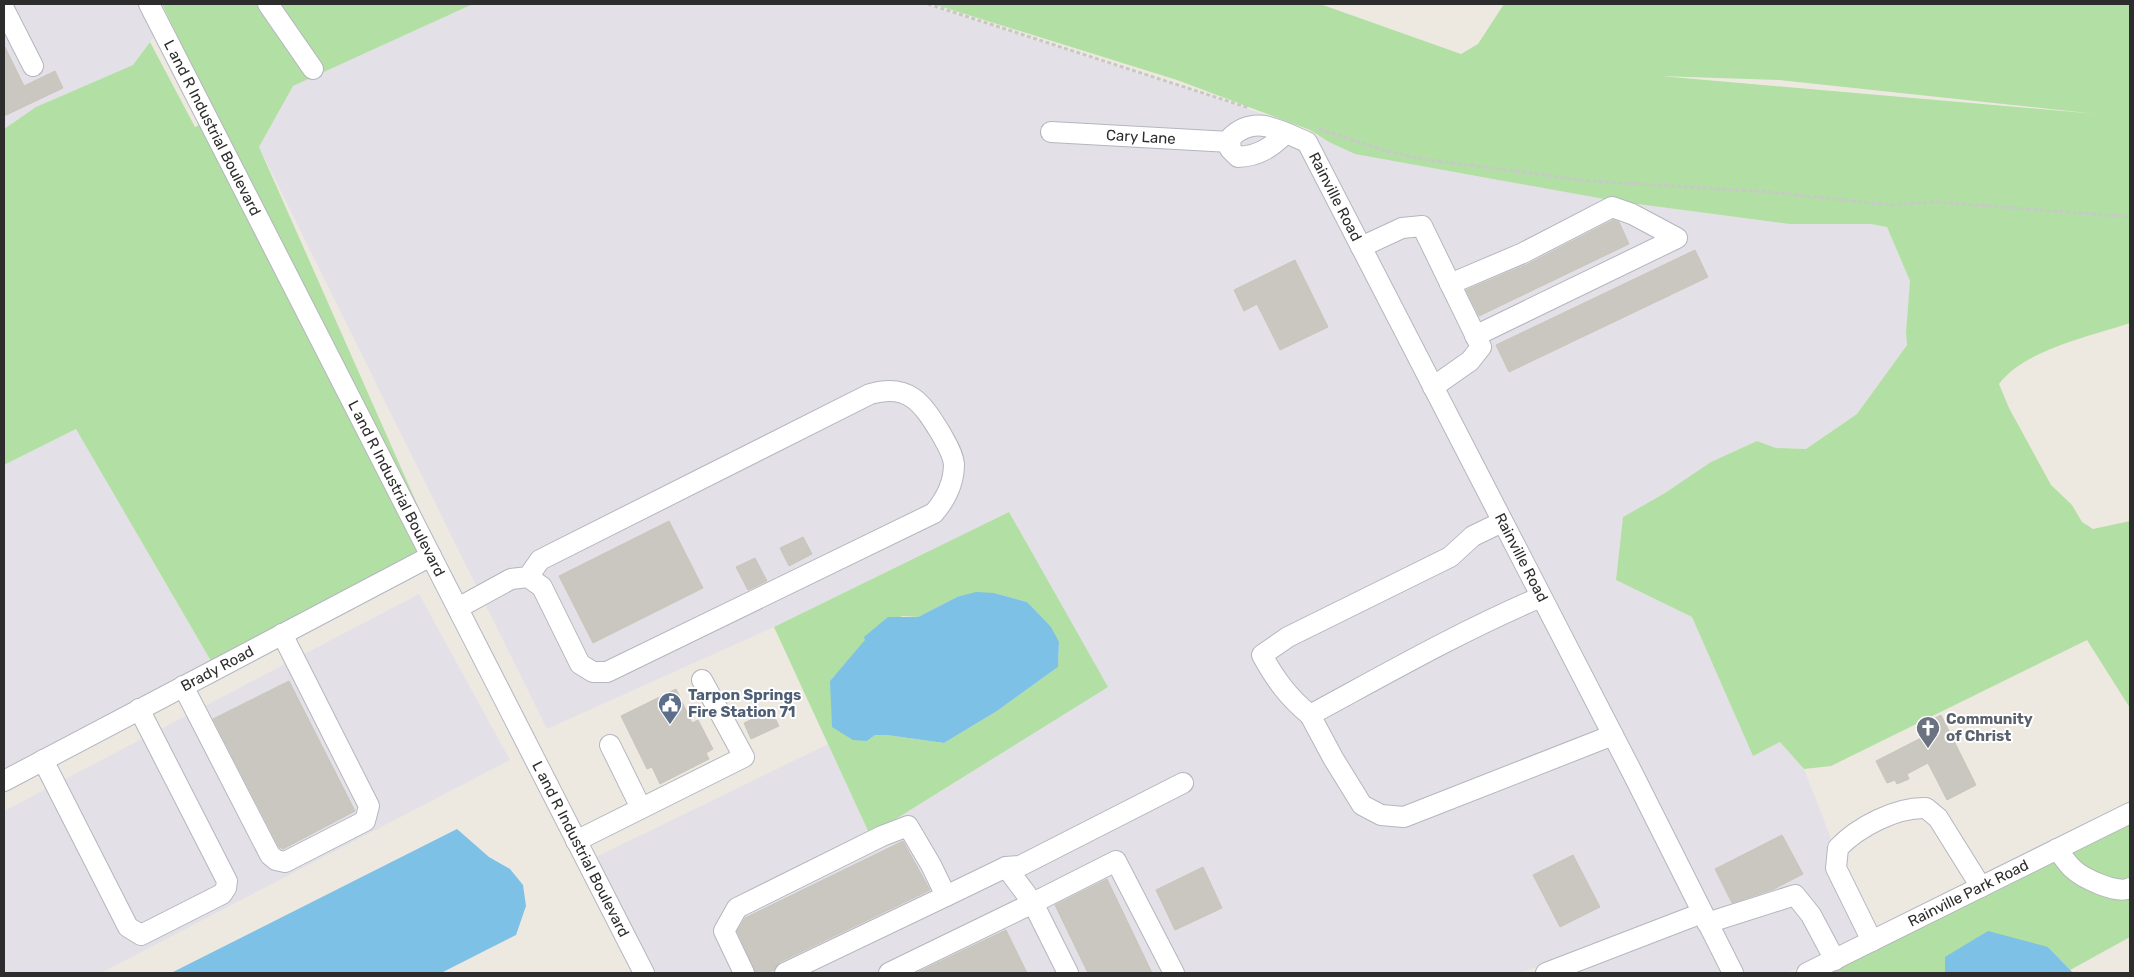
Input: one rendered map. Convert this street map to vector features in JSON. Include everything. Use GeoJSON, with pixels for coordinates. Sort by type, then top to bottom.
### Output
{"type":"FeatureCollection","features":[{"type":"Feature","properties":{"kind":"street","name":"L and R Industrial Boulevard"},"geometry":{"type":"LineString","coordinates":[[149,4],[644,973]]}},
{"type":"Feature","properties":{"kind":"street"},"geometry":{"type":"LineString","coordinates":[[268,4],[312,69]]}},
{"type":"Feature","properties":{"kind":"street"},"geometry":{"type":"LineString","coordinates":[[4,9],[33,66]]}},
{"type":"Feature","properties":{"kind":"street"},"geometry":{"type":"LineString","coordinates":[[1286,133],[1271,148],[1251,157],[1238,157],[1230,149],[1230,137],[1240,128],[1266,124],[1286,133],[1310,135]]}},
{"type":"Feature","properties":{"kind":"street","name":"Cary Lane"},"geometry":{"type":"LineString","coordinates":[[1051,132],[1230,142]]}},
{"type":"Feature","properties":{"kind":"street","name":"Rainville Road"},"geometry":{"type":"LineString","coordinates":[[1310,135],[1361,247],[1613,735],[1733,973]]}},
{"type":"Feature","properties":{"kind":"street"},"geometry":{"type":"LineString","coordinates":[[1450,284],[1523,253],[1612,207],[1632,214],[1677,238],[1475,336]]}},
{"type":"Feature","properties":{"kind":"street"},"geometry":{"type":"LineString","coordinates":[[1361,247],[1402,228],[1422,226],[1481,347],[1470,361],[1432,387]]}},
{"type":"Feature","properties":{"kind":"street"},"geometry":{"type":"LineString","coordinates":[[458,608],[511,579],[528,577],[542,587],[580,664],[593,672],[607,672],[934,513],[948,492],[953,477],[954,461],[946,443],[923,406],[913,397],[900,392],[885,390],[870,394],[540,560],[528,577]]}},
{"type":"Feature","properties":{"kind":"street"},"geometry":{"type":"LineString","coordinates":[[1502,522],[1473,536],[1450,557],[1288,637],[1262,654],[1277,683],[1292,700],[1310,715],[1332,758],[1362,805],[1381,815],[1404,817],[1613,735]]}},
{"type":"Feature","properties":{"kind":"street","name":"Brady Road"},"geometry":{"type":"LineString","coordinates":[[4,781],[431,556]]}},
{"type":"Feature","properties":{"kind":"street"},"geometry":{"type":"LineString","coordinates":[[1310,715],[1502,614],[1541,597]]}},
{"type":"Feature","properties":{"kind":"street"},"geometry":{"type":"LineString","coordinates":[[184,686],[270,855],[276,860],[285,862],[365,821],[368,806],[282,634]]}},
{"type":"Feature","properties":{"kind":"street"},"geometry":{"type":"LineString","coordinates":[[576,841],[744,757],[702,680]]}},
{"type":"Feature","properties":{"kind":"street"},"geometry":{"type":"LineString","coordinates":[[43,760],[128,927],[134,932],[141,935],[222,894],[226,888],[227,881],[139,709]]}},
{"type":"Feature","properties":{"kind":"street"},"geometry":{"type":"LineString","coordinates":[[610,745],[641,808]]}},
{"type":"Feature","properties":{"kind":"street"},"geometry":{"type":"LineString","coordinates":[[785,973],[1006,867],[1020,866],[1183,783]]}},
{"type":"Feature","properties":{"kind":"street"},"geometry":{"type":"LineString","coordinates":[[1872,941],[1836,868],[1838,848],[1850,836],[1899,811],[1926,808],[1938,818],[1980,888]]}},
{"type":"Feature","properties":{"kind":"street","name":"Rainville Park Road"},"geometry":{"type":"LineString","coordinates":[[1807,973],[2130,813]]}},
{"type":"Feature","properties":{"kind":"street"},"geometry":{"type":"LineString","coordinates":[[744,973],[724,931],[737,908],[882,836],[908,826],[931,865],[946,896]]}},
{"type":"Feature","properties":{"kind":"street"},"geometry":{"type":"LineString","coordinates":[[2057,849],[2073,870],[2083,876],[2111,888],[2125,890],[2130,888]]}},
{"type":"Feature","properties":{"kind":"street"},"geometry":{"type":"LineString","coordinates":[[889,973],[1116,861],[1174,973]]}},
{"type":"Feature","properties":{"kind":"street"},"geometry":{"type":"LineString","coordinates":[[1006,867],[1033,903],[1068,973]]}},
{"type":"Feature","properties":{"kind":"street"},"geometry":{"type":"LineString","coordinates":[[1546,973],[1704,918],[1795,895],[1812,915],[1835,960]]}},
{"type":"Feature","properties":{"kind":"path"},"geometry":{"type":"LineString","coordinates":[[928,4],[1165,82],[1257,110]]}},
{"type":"Feature","properties":{"kind":"path"},"geometry":{"type":"LineString","coordinates":[[1310,135],[1422,159],[1590,182],[1770,192],[1890,205],[1937,202],[2130,217]]}},
{"type":"Feature","properties":{"kind":"shaded area"},"geometry":{"type":"Polygon","coordinates":[[[4,4],[140,4],[155,35],[133,65],[36,107],[4,129],[4,4]]]}},
{"type":"Feature","properties":{"kind":"shaded area"},"geometry":{"type":"Polygon","coordinates":[[[473,4],[923,4],[1288,122],[1355,154],[1615,201],[1789,224],[1871,224],[1887,227],[1910,281],[1906,332],[1907,345],[1857,414],[1806,449],[1776,448],[1757,441],[1711,462],[1665,493],[1623,517],[1616,580],[1692,617],[1753,756],[1780,742],[1804,769],[1868,933],[1787,973],[1742,973],[1625,777],[1690,908],[1521,973],[653,973],[594,858],[828,744],[870,835],[1107,687],[1009,512],[774,627],[547,729],[259,147],[293,86],[473,4]]]}},
{"type":"Feature","properties":{"kind":"shaded area"},"geometry":{"type":"Polygon","coordinates":[[[76,429],[211,661],[4,770],[4,465],[76,429]]]}},
{"type":"Feature","properties":{"kind":"shaded area"},"geometry":{"type":"Polygon","coordinates":[[[419,594],[510,760],[101,973],[4,973],[4,811],[419,594]]]}},
{"type":"Feature","properties":{"kind":"shaded area"},"geometry":{"type":"Polygon","coordinates":[[[1698,924],[1724,973],[1572,973],[1698,924]]]}},
{"type":"Feature","properties":{"kind":"green space"},"geometry":{"type":"Polygon","coordinates":[[[162,4],[473,4],[293,86],[259,147],[437,549],[216,117],[162,4]]]}},
{"type":"Feature","properties":{"kind":"green space"},"geometry":{"type":"Polygon","coordinates":[[[933,4],[1320,4],[1461,54],[1478,44],[1504,4],[2130,4],[2130,323],[2041,353],[2010,372],[1999,384],[2009,408],[2051,485],[2072,505],[2082,522],[2093,529],[2130,521],[2130,708],[2087,640],[1831,766],[1804,769],[1780,742],[1753,756],[1692,617],[1616,580],[1623,517],[1665,493],[1711,462],[1757,441],[1776,448],[1806,449],[1857,414],[1907,345],[1906,332],[1910,281],[1887,227],[1871,224],[1789,224],[1615,201],[1355,154],[1329,142],[1310,130],[1177,80],[933,4]],[[1661,76],[2097,114],[1779,80],[1661,76]]]}},
{"type":"Feature","properties":{"kind":"green space"},"geometry":{"type":"Polygon","coordinates":[[[150,42],[195,127],[201,124],[419,551],[211,661],[76,429],[4,465],[4,129],[36,107],[133,65],[150,42]]]}},
{"type":"Feature","properties":{"kind":"green space"},"geometry":{"type":"Polygon","coordinates":[[[1009,512],[1108,687],[870,835],[774,627],[1009,512]],[[994,593],[957,597],[918,617],[902,616],[866,640],[830,681],[867,741],[875,735],[887,735],[944,743],[997,711],[1058,667],[1059,642],[1027,602],[994,593]]]}},
{"type":"Feature","properties":{"kind":"green space"},"geometry":{"type":"Polygon","coordinates":[[[2130,824],[2130,937],[2070,970],[2048,947],[1945,957],[1945,973],[1828,973],[2130,824]]]}},
{"type":"Feature","properties":{"kind":"water"},"geometry":{"type":"Polygon","coordinates":[[[976,592],[994,593],[1027,602],[1051,627],[1059,642],[1058,667],[997,711],[944,743],[887,735],[875,735],[867,741],[853,740],[832,727],[830,681],[865,640],[864,637],[888,617],[918,617],[957,597],[976,592]]]}},
{"type":"Feature","properties":{"kind":"water"},"geometry":{"type":"Polygon","coordinates":[[[457,829],[489,857],[510,869],[523,885],[526,906],[516,935],[441,973],[171,973],[457,829]]]}},
{"type":"Feature","properties":{"kind":"water"},"geometry":{"type":"Polygon","coordinates":[[[1988,931],[2048,947],[2073,973],[1945,973],[1945,957],[1988,931]]]}},
{"type":"Feature","properties":{"kind":"building"},"geometry":{"type":"Polygon","coordinates":[[[4,45],[24,86],[55,71],[63,88],[4,116],[4,45]]]}},
{"type":"Feature","properties":{"kind":"building"},"geometry":{"type":"Polygon","coordinates":[[[1613,220],[1619,222],[1629,244],[1479,316],[1466,290],[1528,264],[1613,220]]]}},
{"type":"Feature","properties":{"kind":"building"},"geometry":{"type":"Polygon","coordinates":[[[1695,250],[1708,277],[1509,372],[1496,345],[1695,250]]]}},
{"type":"Feature","properties":{"kind":"building"},"geometry":{"type":"Polygon","coordinates":[[[1295,260],[1328,327],[1280,350],[1257,304],[1244,311],[1234,290],[1295,260]]]}},
{"type":"Feature","properties":{"kind":"building"},"geometry":{"type":"Polygon","coordinates":[[[669,521],[703,588],[593,643],[559,576],[669,521]]]}},
{"type":"Feature","properties":{"kind":"building"},"geometry":{"type":"Polygon","coordinates":[[[803,537],[812,554],[789,566],[780,548],[803,537]]]}},
{"type":"Feature","properties":{"kind":"building"},"geometry":{"type":"Polygon","coordinates":[[[755,558],[767,581],[748,590],[736,567],[755,558]]]}},
{"type":"Feature","properties":{"kind":"building"},"geometry":{"type":"Polygon","coordinates":[[[289,681],[355,811],[283,849],[279,847],[213,719],[289,681]]]}},
{"type":"Feature","properties":{"kind":"building"},"geometry":{"type":"Polygon","coordinates":[[[676,689],[692,723],[698,720],[713,749],[706,753],[709,759],[660,784],[652,767],[647,769],[621,716],[676,689]]]}},
{"type":"Feature","properties":{"kind":"building"},"geometry":{"type":"Polygon","coordinates":[[[771,710],[779,726],[751,739],[744,723],[771,710]]]}},
{"type":"Feature","properties":{"kind":"building","name":"Community of Christ"},"geometry":{"type":"Polygon","coordinates":[[[1941,715],[1976,785],[1947,800],[1928,763],[1907,774],[1909,779],[1897,784],[1895,780],[1887,783],[1876,761],[1923,737],[1917,727],[1941,715]]]}},
{"type":"Feature","properties":{"kind":"building"},"geometry":{"type":"Polygon","coordinates":[[[1782,835],[1803,874],[1774,889],[1732,903],[1715,869],[1782,835]]]}},
{"type":"Feature","properties":{"kind":"building"},"geometry":{"type":"Polygon","coordinates":[[[903,841],[930,890],[780,962],[774,970],[766,973],[756,973],[737,931],[745,918],[903,841]]]}},
{"type":"Feature","properties":{"kind":"building"},"geometry":{"type":"Polygon","coordinates":[[[1573,855],[1600,907],[1560,927],[1533,875],[1573,855]]]}},
{"type":"Feature","properties":{"kind":"building"},"geometry":{"type":"Polygon","coordinates":[[[1203,867],[1222,908],[1175,930],[1156,890],[1203,867]]]}},
{"type":"Feature","properties":{"kind":"building"},"geometry":{"type":"Polygon","coordinates":[[[1107,879],[1152,973],[1088,973],[1055,905],[1107,879]]]}},
{"type":"Feature","properties":{"kind":"building"},"geometry":{"type":"Polygon","coordinates":[[[1006,930],[1027,973],[916,973],[1006,930]]]}},
{"type":"Feature","properties":{"kind":"place","name":"Tarpon Springs Fire Station 71"},"geometry":{"type":"Point","coordinates":[670,725]}},
{"type":"Feature","properties":{"kind":"place","name":"Community of Christ"},"geometry":{"type":"Point","coordinates":[1928,749]}}]}
